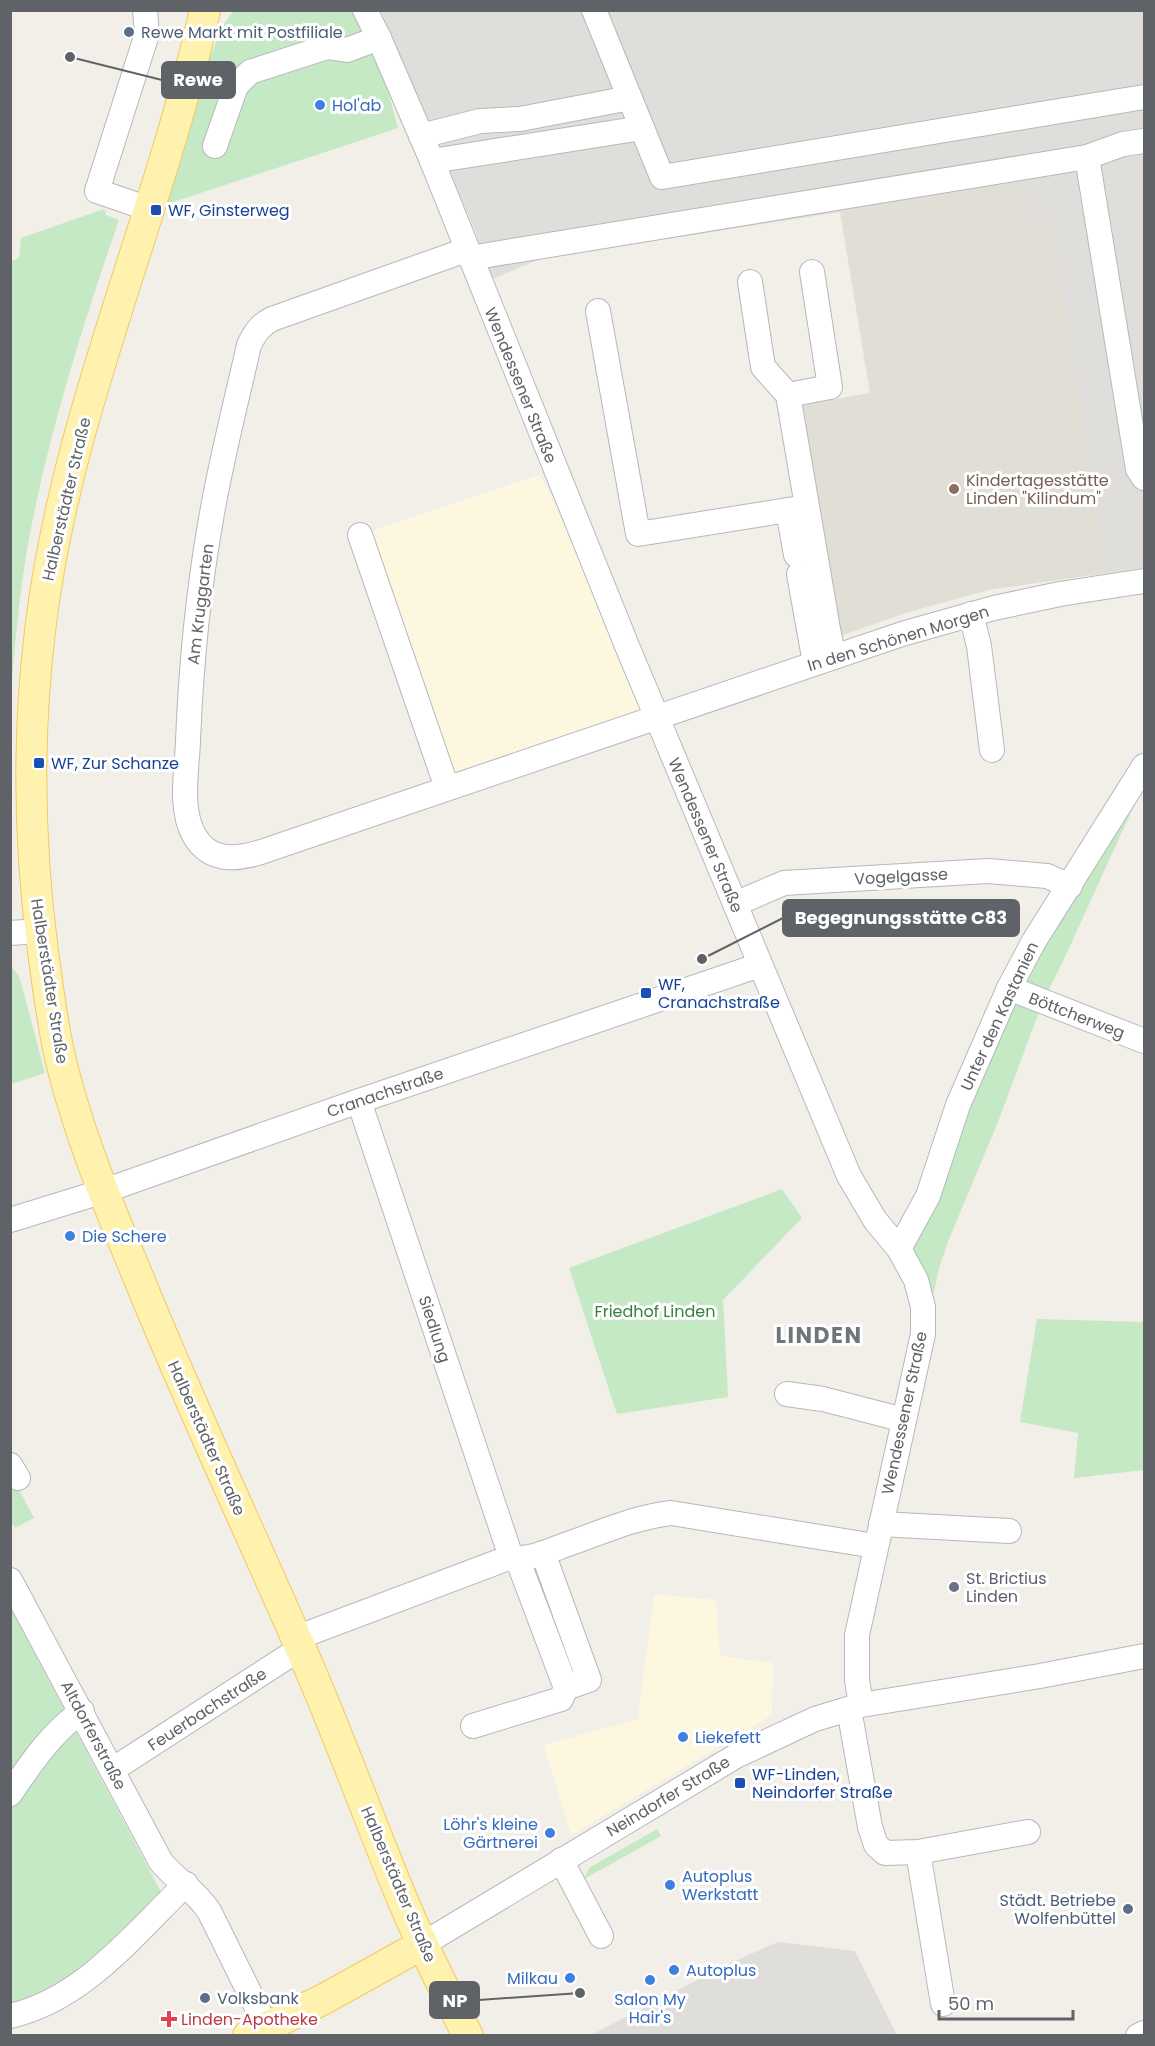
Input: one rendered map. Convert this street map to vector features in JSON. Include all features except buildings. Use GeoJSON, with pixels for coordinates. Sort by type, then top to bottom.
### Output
{"type":"FeatureCollection","features":[{"type":"Feature","properties":{"kind":"main road","name":"Halberstädter Straße"},"geometry":{"type":"LineString","coordinates":[[205,11],[195,53],[149,209],[98,368],[69,472],[53,546],[40,627],[34,694],[30,790],[40,931],[49,998],[61,1060],[104,1191],[183,1386],[299,1643],[403,1903],[468,2036]]}},
{"type":"Feature","properties":{"kind":"main road"},"geometry":{"type":"LineString","coordinates":[[257,2031],[324,1999],[423,1944]]}},
{"type":"Feature","properties":{"kind":"street"},"geometry":{"type":"LineString","coordinates":[[145,10],[147,34],[97,191],[149,209]]}},
{"type":"Feature","properties":{"kind":"street","name":"Wendessener Straße"},"geometry":{"type":"LineString","coordinates":[[365,10],[380,38],[432,161],[657,718],[849,1176],[875,1220],[899,1249],[916,1280],[923,1307],[924,1334],[878,1535],[855,1654],[855,1707],[870,1827],[876,1845],[885,1853],[918,1852],[1028,1832]]}},
{"type":"Feature","properties":{"kind":"street"},"geometry":{"type":"LineString","coordinates":[[594,10],[662,177],[1144,97]]}},
{"type":"Feature","properties":{"kind":"street"},"geometry":{"type":"LineString","coordinates":[[215,146],[237,86],[250,72],[327,47],[347,50],[380,38]]}},
{"type":"Feature","properties":{"kind":"street"},"geometry":{"type":"LineString","coordinates":[[421,136],[480,121],[520,119],[630,98]]}},
{"type":"Feature","properties":{"kind":"street"},"geometry":{"type":"LineString","coordinates":[[432,161],[642,128]]}},
{"type":"Feature","properties":{"kind":"street","name":"Am Kruggarten"},"geometry":{"type":"LineString","coordinates":[[657,718],[244,858],[230,859],[216,856],[206,850],[194,835],[187,809],[186,792],[194,643],[210,522],[249,345],[255,332],[272,319],[468,254],[1087,157],[1123,144],[1144,141]]}},
{"type":"Feature","properties":{"kind":"street"},"geometry":{"type":"LineString","coordinates":[[1087,157],[1138,470],[1144,478]]}},
{"type":"Feature","properties":{"kind":"street"},"geometry":{"type":"LineString","coordinates":[[788,395],[830,387],[812,272]]}},
{"type":"Feature","properties":{"kind":"street"},"geometry":{"type":"LineString","coordinates":[[750,282],[763,368],[788,395],[797,509],[797,565],[824,660]]}},
{"type":"Feature","properties":{"kind":"street"},"geometry":{"type":"LineString","coordinates":[[598,311],[638,534],[797,509]]}},
{"type":"Feature","properties":{"kind":"street"},"geometry":{"type":"LineString","coordinates":[[797,509],[824,660]]}},
{"type":"Feature","properties":{"kind":"street"},"geometry":{"type":"LineString","coordinates":[[360,535],[447,788]]}},
{"type":"Feature","properties":{"kind":"street","name":"In den Schönen Morgen"},"geometry":{"type":"LineString","coordinates":[[657,718],[824,660],[971,614],[1060,594],[1144,581]]}},
{"type":"Feature","properties":{"kind":"street"},"geometry":{"type":"LineString","coordinates":[[971,614],[979,646],[992,750]]}},
{"type":"Feature","properties":{"kind":"street","name":"Unter den Kastanien"},"geometry":{"type":"LineString","coordinates":[[899,1249],[928,1197],[958,1105],[1009,988],[1034,941],[1144,766]]}},
{"type":"Feature","properties":{"kind":"street","name":"Vogelgasse"},"geometry":{"type":"LineString","coordinates":[[735,904],[784,883],[988,871],[1047,876],[1070,886]]}},
{"type":"Feature","properties":{"kind":"street"},"geometry":{"type":"LineString","coordinates":[[10,933],[40,931]]}},
{"type":"Feature","properties":{"kind":"street","name":"Cranachstraße"},"geometry":{"type":"LineString","coordinates":[[10,1220],[104,1191],[359,1101],[760,965]]}},
{"type":"Feature","properties":{"kind":"street","name":"Böttcherweg"},"geometry":{"type":"LineString","coordinates":[[1009,988],[1144,1041]]}},
{"type":"Feature","properties":{"kind":"street","name":"Siedlung"},"geometry":{"type":"LineString","coordinates":[[359,1101],[514,1558],[566,1688]]}},
{"type":"Feature","properties":{"kind":"street"},"geometry":{"type":"LineString","coordinates":[[787,1394],[823,1399],[904,1419]]}},
{"type":"Feature","properties":{"kind":"street"},"geometry":{"type":"LineString","coordinates":[[299,1643],[514,1558],[543,1553],[651,1515],[671,1513],[878,1535],[1009,1531]]}},
{"type":"Feature","properties":{"kind":"street"},"geometry":{"type":"LineString","coordinates":[[473,1726],[561,1699],[566,1688],[589,1680],[543,1553]]}},
{"type":"Feature","properties":{"kind":"street","name":"Altdorferstraße"},"geometry":{"type":"LineString","coordinates":[[10,1580],[161,1862],[171,1874],[200,1897],[209,1911],[257,2031]]}},
{"type":"Feature","properties":{"kind":"street","name":"Feuerbachstraße"},"geometry":{"type":"LineString","coordinates":[[112,1770],[299,1643]]}},
{"type":"Feature","properties":{"kind":"street","name":"Neindorfer Straße"},"geometry":{"type":"LineString","coordinates":[[423,1944],[736,1756],[815,1719],[855,1707],[1144,1656]]}},
{"type":"Feature","properties":{"kind":"street"},"geometry":{"type":"LineString","coordinates":[[10,1794],[35,1757],[63,1724],[82,1711]]}},
{"type":"Feature","properties":{"kind":"street"},"geometry":{"type":"LineString","coordinates":[[918,1852],[943,2004]]}},
{"type":"Feature","properties":{"kind":"street"},"geometry":{"type":"LineString","coordinates":[[561,1860],[602,1936]]}},
{"type":"Feature","properties":{"kind":"street"},"geometry":{"type":"LineString","coordinates":[[10,2016],[44,2006],[67,1993],[95,1972],[186,1884]]}},
{"type":"Feature","properties":{"kind":"street"},"geometry":{"type":"LineString","coordinates":[[1138,2036],[1144,2032]]}},
{"type":"Feature","properties":{"kind":"shaded area"},"geometry":{"type":"Polygon","coordinates":[[[381,11],[1144,11],[1144,568],[1107,573],[1050,222],[1031,225],[1024,183],[540,259],[493,279],[475,231],[381,11]]]}},
{"type":"Feature","properties":{"kind":"shaded area","name":"Kindertagesstätte Linden \"Kilindum\""},"geometry":{"type":"Polygon","coordinates":[[[1024,182],[1031,224],[1050,221],[1107,573],[989,590],[909,612],[840,636],[802,405],[870,393],[840,212],[1024,182]]]}},
{"type":"Feature","properties":{"kind":"shaded area"},"geometry":{"type":"Polygon","coordinates":[[[540,475],[647,688],[657,718],[447,788],[360,535],[540,475]]]}},
{"type":"Feature","properties":{"kind":"shaded area"},"geometry":{"type":"Polygon","coordinates":[[[654,1594],[716,1600],[720,1656],[773,1663],[772,1715],[571,1835],[544,1745],[638,1719],[654,1594]]]}},
{"type":"Feature","properties":{"kind":"shaded area"},"geometry":{"type":"Polygon","coordinates":[[[778,1942],[855,1951],[897,2035],[591,2035],[728,1964],[778,1942]]]}},
{"type":"Feature","properties":{"kind":"green space"},"geometry":{"type":"Polygon","coordinates":[[[233,11],[366,11],[398,128],[161,206],[207,63],[224,24],[233,11]]]}},
{"type":"Feature","properties":{"kind":"green space"},"geometry":{"type":"Polygon","coordinates":[[[104,209],[106,215],[119,220],[55,424],[35,508],[24,568],[11,699],[11,261],[19,258],[21,238],[104,209]]]}},
{"type":"Feature","properties":{"kind":"green space"},"geometry":{"type":"Polygon","coordinates":[[[1142,788],[1043,1001],[998,1122],[949,1239],[934,1292],[923,1307],[899,1249],[1009,988],[1142,788]]]}},
{"type":"Feature","properties":{"kind":"green space"},"geometry":{"type":"Polygon","coordinates":[[[11,966],[22,986],[45,1073],[11,1084],[11,966]]]}},
{"type":"Feature","properties":{"kind":"green space","name":"Friedhof Linden"},"geometry":{"type":"Polygon","coordinates":[[[782,1189],[802,1218],[723,1300],[728,1397],[617,1414],[569,1268],[782,1189]]]}},
{"type":"Feature","properties":{"kind":"green space"},"geometry":{"type":"Polygon","coordinates":[[[1037,1319],[1144,1322],[1144,1470],[1074,1478],[1078,1433],[1020,1422],[1037,1319]]]}},
{"type":"Feature","properties":{"kind":"green space"},"geometry":{"type":"Polygon","coordinates":[[[18,1488],[34,1518],[15,1528],[13,1524],[11,1525],[11,1492],[18,1488]]]}},
{"type":"Feature","properties":{"kind":"green space"},"geometry":{"type":"Polygon","coordinates":[[[10,1607],[162,1894],[44,2006],[11,2028],[10,1607]]]}},
{"type":"Feature","properties":{"kind":"green space"},"geometry":{"type":"Polygon","coordinates":[[[657,1829],[661,1836],[584,1879],[589,1868],[657,1829]]]}},
{"type":"Feature","properties":{"kind":"place","name":"Rewe Markt mit Postfiliale"},"geometry":{"type":"Point","coordinates":[129,32]}},
{"type":"Feature","properties":{"kind":"place","name":"Rewe"},"geometry":{"type":"Point","coordinates":[70,57]}},
{"type":"Feature","properties":{"kind":"place","name":"Hol'ab"},"geometry":{"type":"Point","coordinates":[320,105]}},
{"type":"Feature","properties":{"kind":"place","name":"WF, Ginsterweg"},"geometry":{"type":"Point","coordinates":[156,210]}},
{"type":"Feature","properties":{"kind":"place","name":"Kindertagesstätte Linden \"Kilindum\""},"geometry":{"type":"Point","coordinates":[954,489]}},
{"type":"Feature","properties":{"kind":"place","name":"WF, Zur Schanze"},"geometry":{"type":"Point","coordinates":[39,763]}},
{"type":"Feature","properties":{"kind":"place","name":"Begegnungsstätte C83"},"geometry":{"type":"Point","coordinates":[702,959]}},
{"type":"Feature","properties":{"kind":"place","name":"WF, Cranachstraße"},"geometry":{"type":"Point","coordinates":[646,993]}},
{"type":"Feature","properties":{"kind":"place","name":"Die Schere"},"geometry":{"type":"Point","coordinates":[70,1236]}},
{"type":"Feature","properties":{"kind":"place","name":"St. Brictius Linden"},"geometry":{"type":"Point","coordinates":[954,1587]}},
{"type":"Feature","properties":{"kind":"place","name":"Liekefett"},"geometry":{"type":"Point","coordinates":[683,1737]}},
{"type":"Feature","properties":{"kind":"place","name":"WF-Linden, Neindorfer Straße"},"geometry":{"type":"Point","coordinates":[740,1783]}},
{"type":"Feature","properties":{"kind":"place","name":"Löhr's kleine Gärtnerei"},"geometry":{"type":"Point","coordinates":[550,1833]}},
{"type":"Feature","properties":{"kind":"place","name":"Autoplus Werkstatt"},"geometry":{"type":"Point","coordinates":[670,1885]}},
{"type":"Feature","properties":{"kind":"place","name":"Städt. Betriebe Wolfenbüttel"},"geometry":{"type":"Point","coordinates":[1128,1909]}},
{"type":"Feature","properties":{"kind":"place","name":"Autoplus"},"geometry":{"type":"Point","coordinates":[674,1970]}},
{"type":"Feature","properties":{"kind":"place","name":"Milkau"},"geometry":{"type":"Point","coordinates":[570,1978]}},
{"type":"Feature","properties":{"kind":"place","name":"Salon My Hair's"},"geometry":{"type":"Point","coordinates":[650,1980]}},
{"type":"Feature","properties":{"kind":"place","name":"NP"},"geometry":{"type":"Point","coordinates":[580,1993]}},
{"type":"Feature","properties":{"kind":"place","name":"Volksbank"},"geometry":{"type":"Point","coordinates":[205,1998]}},
{"type":"Feature","properties":{"kind":"place","name":"Linden-Apotheke"},"geometry":{"type":"Point","coordinates":[169,2019]}},
{"type":"Feature","properties":{"kind":"district","name":"LINDEN"},"geometry":{"type":"Point","coordinates":[819,1335]}}]}
